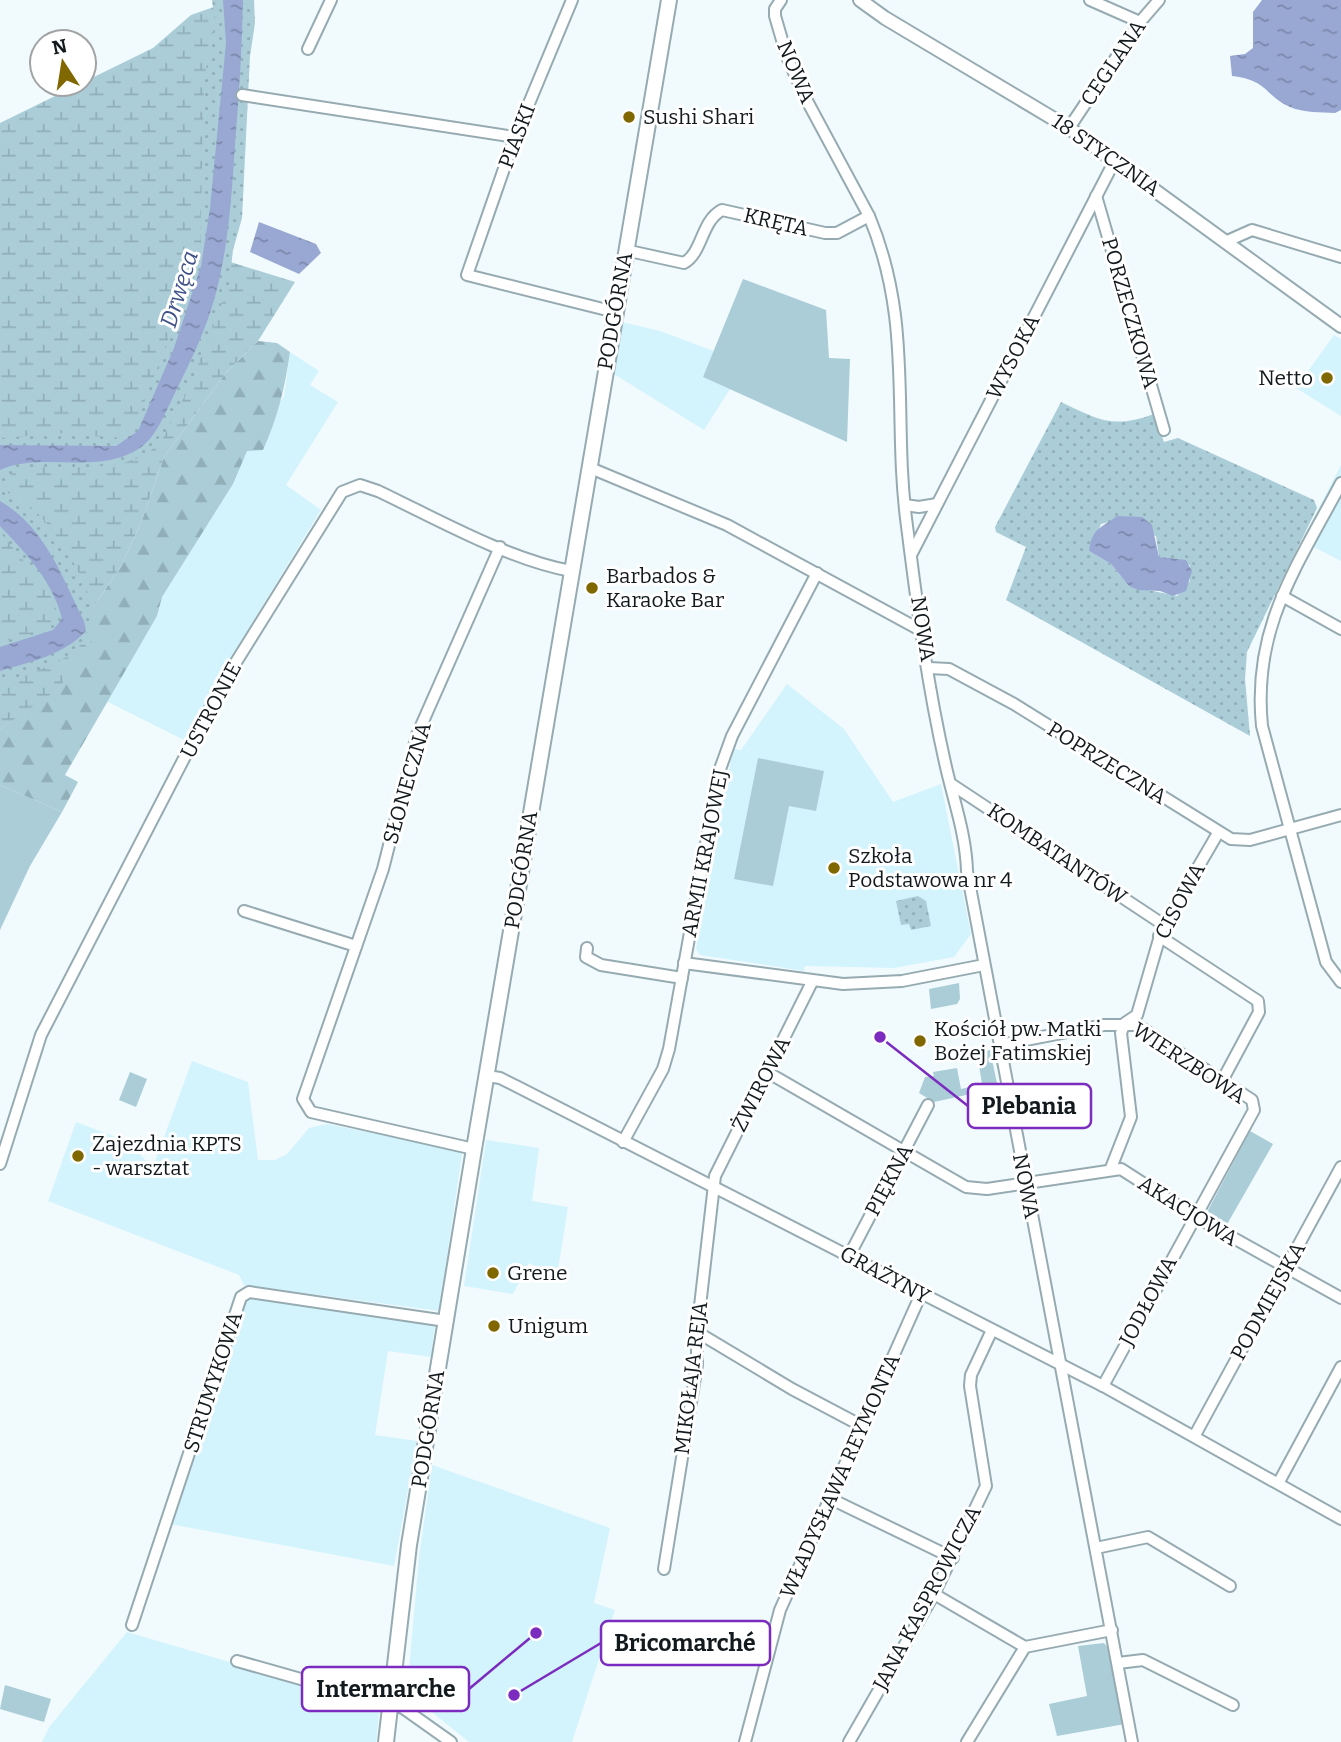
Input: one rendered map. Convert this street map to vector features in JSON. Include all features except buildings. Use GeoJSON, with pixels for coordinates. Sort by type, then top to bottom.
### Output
{"type":"FeatureCollection","features":[{"type":"Feature","properties":{"kind":"main road","name":"PODGÓRNA"},"geometry":{"type":"LineString","coordinates":[[386,1742],[409,1545],[669,0]]}},
{"type":"Feature","properties":{"kind":"street"},"geometry":{"type":"LineString","coordinates":[[308,49],[331,0]]}},
{"type":"Feature","properties":{"kind":"street","name":"PIASKI"},"geometry":{"type":"LineString","coordinates":[[572,0],[515,138],[467,275],[615,312]]}},
{"type":"Feature","properties":{"kind":"street","name":"NOWA"},"geometry":{"type":"LineString","coordinates":[[781,0],[775,9],[775,16],[788,57],[878,237],[899,327],[905,505],[923,632],[951,784],[964,837],[967,871],[1058,1363],[1132,1742]]}},
{"type":"Feature","properties":{"kind":"street","name":"18 STYCZNIA"},"geometry":{"type":"LineString","coordinates":[[860,0],[885,18],[1069,128],[1341,326]]}},
{"type":"Feature","properties":{"kind":"street"},"geometry":{"type":"LineString","coordinates":[[1090,0],[1140,22]]}},
{"type":"Feature","properties":{"kind":"street","name":"CEGLANA"},"geometry":{"type":"LineString","coordinates":[[1069,128],[1140,22],[1159,0]]}},
{"type":"Feature","properties":{"kind":"street"},"geometry":{"type":"LineString","coordinates":[[243,95],[515,138]]}},
{"type":"Feature","properties":{"kind":"street","name":"WYSOKA"},"geometry":{"type":"LineString","coordinates":[[911,555],[1115,160]]}},
{"type":"Feature","properties":{"kind":"street","name":"PORZECZKOWA"},"geometry":{"type":"LineString","coordinates":[[1096,196],[1164,430]]}},
{"type":"Feature","properties":{"kind":"street","name":"KRĘTA"},"geometry":{"type":"LineString","coordinates":[[625,250],[684,263],[692,258],[714,215],[722,210],[825,233],[837,233],[869,216]]}},
{"type":"Feature","properties":{"kind":"street"},"geometry":{"type":"LineString","coordinates":[[1225,242],[1252,230],[1341,257]]}},
{"type":"Feature","properties":{"kind":"street"},"geometry":{"type":"LineString","coordinates":[[589,467],[727,525],[923,632]]}},
{"type":"Feature","properties":{"kind":"street"},"geometry":{"type":"LineString","coordinates":[[1341,483],[1282,596],[1265,643],[1259,696],[1262,726],[1326,962],[1341,982]]}},
{"type":"Feature","properties":{"kind":"street","name":"USTRONIE"},"geometry":{"type":"LineString","coordinates":[[0,1164],[41,1035],[223,683],[342,492],[360,485],[378,491],[500,547],[571,571]]}},
{"type":"Feature","properties":{"kind":"street"},"geometry":{"type":"LineString","coordinates":[[905,505],[919,508],[937,505]]}},
{"type":"Feature","properties":{"kind":"street","name":"SŁONECZNA"},"geometry":{"type":"LineString","coordinates":[[474,1149],[311,1112],[303,1100],[383,869],[417,735],[500,547]]}},
{"type":"Feature","properties":{"kind":"street","name":"ARMII KRAJOWEJ"},"geometry":{"type":"LineString","coordinates":[[622,1142],[663,1069],[719,772],[732,736],[817,573]]}},
{"type":"Feature","properties":{"kind":"street"},"geometry":{"type":"LineString","coordinates":[[1282,596],[1341,629]]}},
{"type":"Feature","properties":{"kind":"street","name":"POPRZECZNA"},"geometry":{"type":"LineString","coordinates":[[929,668],[949,669],[1014,704],[1231,839],[1250,840],[1341,815]]}},
{"type":"Feature","properties":{"kind":"street","name":"KOMBATANTÓW"},"geometry":{"type":"LineString","coordinates":[[951,784],[1258,1001],[1259,1012],[1222,1081]]}},
{"type":"Feature","properties":{"kind":"street","name":"CISOWA"},"geometry":{"type":"LineString","coordinates":[[1125,1023],[1137,1015],[1161,931],[1218,833]]}},
{"type":"Feature","properties":{"kind":"street"},"geometry":{"type":"LineString","coordinates":[[244,911],[356,946]]}},
{"type":"Feature","properties":{"kind":"street"},"geometry":{"type":"LineString","coordinates":[[587,948],[586,957],[601,965],[682,978]]}},
{"type":"Feature","properties":{"kind":"street"},"geometry":{"type":"LineString","coordinates":[[684,962],[812,982],[902,981],[984,965]]}},
{"type":"Feature","properties":{"kind":"street","name":"ŻWIROWA"},"geometry":{"type":"LineString","coordinates":[[713,1187],[715,1176],[812,982]]}},
{"type":"Feature","properties":{"kind":"street"},"geometry":{"type":"LineString","coordinates":[[1111,1168],[1131,1117],[1122,1044],[1125,1023]]}},
{"type":"Feature","properties":{"kind":"street","name":"WIERZBOWA"},"geometry":{"type":"LineString","coordinates":[[1000,1045],[1125,1023],[1137,1025],[1252,1100],[1254,1110],[1194,1216]]}},
{"type":"Feature","properties":{"kind":"street","name":"AKACJOWA"},"geometry":{"type":"LineString","coordinates":[[767,1073],[966,1187],[987,1189],[1111,1168],[1121,1169],[1194,1216],[1341,1298]]}},
{"type":"Feature","properties":{"kind":"street","name":"GRAŻYNY"},"geometry":{"type":"LineString","coordinates":[[487,1076],[509,1083],[1103,1386],[1195,1435],[1341,1519]]}},
{"type":"Feature","properties":{"kind":"street","name":"PIĘKNA"},"geometry":{"type":"LineString","coordinates":[[849,1256],[928,1105]]}},
{"type":"Feature","properties":{"kind":"street","name":"PODMIEJSKA"},"geometry":{"type":"LineString","coordinates":[[1195,1435],[1341,1167]]}},
{"type":"Feature","properties":{"kind":"street","name":"MIKOŁAJA REJA"},"geometry":{"type":"LineString","coordinates":[[664,1569],[697,1365],[697,1332],[713,1187]]}},
{"type":"Feature","properties":{"kind":"street","name":"JODŁOWA"},"geometry":{"type":"LineString","coordinates":[[1103,1386],[1194,1216]]}},
{"type":"Feature","properties":{"kind":"street","name":"STRUMYKOWA"},"geometry":{"type":"LineString","coordinates":[[132,1625],[241,1297],[249,1292],[446,1321]]}},
{"type":"Feature","properties":{"kind":"street","name":"WŁADYSŁAWA REYMONTA"},"geometry":{"type":"LineString","coordinates":[[746,1742],[780,1610],[921,1294]]}},
{"type":"Feature","properties":{"kind":"street","name":"JANA KASPROWICZA"},"geometry":{"type":"LineString","coordinates":[[849,1742],[953,1558],[986,1486],[970,1387],[971,1375],[992,1330]]}},
{"type":"Feature","properties":{"kind":"street"},"geometry":{"type":"LineString","coordinates":[[697,1332],[862,1426]]}},
{"type":"Feature","properties":{"kind":"street"},"geometry":{"type":"LineString","coordinates":[[1279,1482],[1341,1367]]}},
{"type":"Feature","properties":{"kind":"street"},"geometry":{"type":"LineString","coordinates":[[829,1498],[953,1558]]}},
{"type":"Feature","properties":{"kind":"street"},"geometry":{"type":"LineString","coordinates":[[1096,1548],[1148,1537],[1230,1586]]}},
{"type":"Feature","properties":{"kind":"street"},"geometry":{"type":"LineString","coordinates":[[933,1594],[1026,1647],[1112,1630]]}},
{"type":"Feature","properties":{"kind":"street"},"geometry":{"type":"LineString","coordinates":[[967,1742],[1026,1647]]}},
{"type":"Feature","properties":{"kind":"street"},"geometry":{"type":"LineString","coordinates":[[1118,1663],[1143,1660],[1233,1705]]}},
{"type":"Feature","properties":{"kind":"street"},"geometry":{"type":"LineString","coordinates":[[237,1661],[415,1714],[451,1742]]}},
{"type":"Feature","properties":{"kind":"shaded area"},"geometry":{"type":"Polygon","coordinates":[[[622,322],[660,331],[714,351],[703,377],[730,389],[704,430],[614,374],[622,322]]]}},
{"type":"Feature","properties":{"kind":"shaded area"},"geometry":{"type":"Polygon","coordinates":[[[1334,335],[1341,339],[1341,416],[1296,388],[1334,335]]]}},
{"type":"Feature","properties":{"kind":"shaded area"},"geometry":{"type":"Polygon","coordinates":[[[290,352],[319,371],[310,385],[338,402],[286,485],[321,510],[227,664],[186,741],[106,701],[157,616],[162,597],[233,484],[247,450],[284,396],[290,352]]]}},
{"type":"Feature","properties":{"kind":"shaded area"},"geometry":{"type":"Polygon","coordinates":[[[1341,465],[1341,561],[1302,541],[1341,465]]]}},
{"type":"Feature","properties":{"kind":"shaded area","name":"Szkoła Podstawowa nr 4"},"geometry":{"type":"Polygon","coordinates":[[[787,684],[844,729],[893,802],[941,784],[971,934],[954,957],[894,968],[805,966],[804,971],[700,955],[696,949],[733,749],[741,750],[787,684]]]}},
{"type":"Feature","properties":{"kind":"shaded area"},"geometry":{"type":"Polygon","coordinates":[[[192,1061],[248,1082],[258,1160],[275,1160],[287,1154],[309,1128],[327,1124],[457,1150],[462,1154],[439,1311],[244,1285],[239,1275],[48,1201],[76,1122],[129,1142],[146,1161],[154,1164],[192,1061]]]}},
{"type":"Feature","properties":{"kind":"shaded area"},"geometry":{"type":"Polygon","coordinates":[[[486,1140],[539,1148],[532,1201],[568,1207],[557,1276],[529,1263],[513,1294],[464,1286],[486,1140]]]}},
{"type":"Feature","properties":{"kind":"shaded area"},"geometry":{"type":"Polygon","coordinates":[[[248,1297],[435,1324],[431,1357],[388,1351],[375,1435],[417,1441],[394,1566],[170,1524],[244,1300],[248,1297]]]}},
{"type":"Feature","properties":{"kind":"shaded area"},"geometry":{"type":"Polygon","coordinates":[[[432,1465],[610,1528],[594,1603],[615,1610],[572,1742],[469,1742],[407,1692],[419,1557],[432,1465]]]}},
{"type":"Feature","properties":{"kind":"shaded area"},"geometry":{"type":"Polygon","coordinates":[[[127,1632],[380,1706],[376,1742],[42,1742],[50,1726],[127,1632]]]}},
{"type":"Feature","properties":{"kind":"green space"},"geometry":{"type":"Polygon","coordinates":[[[212,0],[254,0],[255,23],[250,56],[242,218],[233,250],[229,285],[189,388],[162,440],[147,454],[124,463],[94,467],[17,467],[1,487],[4,492],[18,498],[32,509],[59,540],[88,593],[92,611],[84,639],[70,654],[47,667],[0,683],[0,642],[49,629],[58,603],[0,532],[0,438],[78,433],[116,438],[131,428],[139,416],[200,256],[204,80],[215,22],[212,0]]]}},
{"type":"Feature","properties":{"kind":"green space"},"geometry":{"type":"Polygon","coordinates":[[[225,3],[201,266],[174,348],[127,440],[0,445],[0,123],[51,98],[98,98],[98,75],[153,48],[191,15],[225,3]]]}},
{"type":"Feature","properties":{"kind":"green space"},"geometry":{"type":"Polygon","coordinates":[[[224,260],[295,282],[258,341],[225,374],[164,457],[141,523],[121,566],[84,621],[0,501],[0,470],[14,464],[121,458],[224,260]]]}},
{"type":"Feature","properties":{"kind":"green space"},"geometry":{"type":"Polygon","coordinates":[[[743,279],[826,310],[829,358],[850,359],[847,442],[703,377],[743,279]]]}},
{"type":"Feature","properties":{"kind":"green space"},"geometry":{"type":"Polygon","coordinates":[[[258,341],[277,343],[290,352],[273,426],[263,450],[247,451],[233,484],[162,597],[157,616],[65,775],[78,782],[62,812],[0,785],[0,729],[22,713],[86,631],[84,621],[121,566],[141,523],[164,457],[225,374],[258,341]]]}},
{"type":"Feature","properties":{"kind":"green space"},"geometry":{"type":"Polygon","coordinates":[[[1061,402],[1096,418],[1117,422],[1154,414],[1164,442],[1178,438],[1314,500],[1317,508],[1247,652],[1245,679],[1250,736],[1006,600],[1026,547],[996,532],[995,527],[1061,402]],[[1109,522],[1101,524],[1089,551],[1111,564],[1129,586],[1177,596],[1190,581],[1190,565],[1159,557],[1156,536],[1109,522]]]}},
{"type":"Feature","properties":{"kind":"green space"},"geometry":{"type":"Polygon","coordinates":[[[0,526],[58,602],[62,619],[53,630],[0,647],[0,526]]]}},
{"type":"Feature","properties":{"kind":"green space"},"geometry":{"type":"Polygon","coordinates":[[[86,631],[92,640],[58,689],[0,729],[0,671],[86,631]]]}},
{"type":"Feature","properties":{"kind":"green space"},"geometry":{"type":"Polygon","coordinates":[[[758,758],[824,771],[816,811],[789,806],[773,886],[734,879],[758,758]]]}},
{"type":"Feature","properties":{"kind":"green space"},"geometry":{"type":"Polygon","coordinates":[[[0,785],[62,812],[30,866],[0,930],[0,785]]]}},
{"type":"Feature","properties":{"kind":"green space"},"geometry":{"type":"Polygon","coordinates":[[[918,896],[926,901],[931,926],[911,930],[909,924],[901,925],[896,901],[918,896]]]}},
{"type":"Feature","properties":{"kind":"green space"},"geometry":{"type":"Polygon","coordinates":[[[959,983],[960,999],[957,1004],[931,1009],[929,989],[959,983]]]}},
{"type":"Feature","properties":{"kind":"green space"},"geometry":{"type":"Polygon","coordinates":[[[990,1050],[998,1088],[934,1102],[919,1093],[925,1077],[934,1076],[933,1072],[957,1068],[961,1089],[982,1084],[977,1053],[990,1050]]]}},
{"type":"Feature","properties":{"kind":"green space"},"geometry":{"type":"Polygon","coordinates":[[[130,1072],[147,1079],[136,1107],[119,1100],[130,1072]]]}},
{"type":"Feature","properties":{"kind":"green space"},"geometry":{"type":"Polygon","coordinates":[[[1250,1131],[1273,1144],[1226,1226],[1206,1214],[1250,1131]]]}},
{"type":"Feature","properties":{"kind":"green space"},"geometry":{"type":"Polygon","coordinates":[[[1104,1643],[1110,1650],[1125,1724],[1057,1736],[1049,1704],[1087,1696],[1078,1646],[1104,1643]]]}},
{"type":"Feature","properties":{"kind":"green space"},"geometry":{"type":"Polygon","coordinates":[[[5,1685],[51,1699],[44,1722],[0,1709],[5,1685]]]}},
{"type":"Feature","properties":{"kind":"water"},"geometry":{"type":"Polygon","coordinates":[[[223,0],[243,0],[232,192],[218,287],[189,364],[160,424],[140,448],[106,461],[34,462],[0,470],[0,445],[116,446],[138,431],[174,348],[201,266],[210,208],[226,43],[223,0]]]}},
{"type":"Feature","properties":{"kind":"water"},"geometry":{"type":"Polygon","coordinates":[[[1262,0],[1341,0],[1341,110],[1335,113],[1295,109],[1259,84],[1232,76],[1230,56],[1245,54],[1253,48],[1253,12],[1262,0]]]}},
{"type":"Feature","properties":{"kind":"water"},"geometry":{"type":"Polygon","coordinates":[[[259,222],[316,244],[321,253],[299,274],[250,252],[259,222]]]}},
{"type":"Feature","properties":{"kind":"water"},"geometry":{"type":"Polygon","coordinates":[[[0,501],[29,525],[51,554],[84,621],[86,631],[57,652],[0,671],[0,647],[53,630],[62,619],[45,581],[0,526],[0,501]]]}},
{"type":"Feature","properties":{"kind":"water"},"geometry":{"type":"Polygon","coordinates":[[[1117,516],[1142,517],[1152,525],[1159,557],[1186,560],[1192,571],[1186,591],[1173,596],[1160,591],[1138,590],[1129,586],[1111,564],[1089,551],[1095,533],[1117,516]]]}},
{"type":"Feature","properties":{"kind":"place","name":"Sushi Shari"},"geometry":{"type":"Point","coordinates":[629,117]}},
{"type":"Feature","properties":{"kind":"place","name":"Netto"},"geometry":{"type":"Point","coordinates":[1327,378]}},
{"type":"Feature","properties":{"kind":"place","name":"Barbados & Karaoke Bar"},"geometry":{"type":"Point","coordinates":[592,588]}},
{"type":"Feature","properties":{"kind":"place","name":"Szkoła Podstawowa nr 4"},"geometry":{"type":"Point","coordinates":[834,868]}},
{"type":"Feature","properties":{"kind":"place","name":"Plebania"},"geometry":{"type":"Point","coordinates":[880,1037]}},
{"type":"Feature","properties":{"kind":"place","name":"Kościół pw. Matki Bożej Fatimskiej"},"geometry":{"type":"Point","coordinates":[920,1041]}},
{"type":"Feature","properties":{"kind":"place","name":"Zajezdnia KPTS - warsztat"},"geometry":{"type":"Point","coordinates":[78,1156]}},
{"type":"Feature","properties":{"kind":"place","name":"Grene"},"geometry":{"type":"Point","coordinates":[493,1273]}},
{"type":"Feature","properties":{"kind":"place","name":"Unigum"},"geometry":{"type":"Point","coordinates":[494,1326]}},
{"type":"Feature","properties":{"kind":"place","name":"Intermarche"},"geometry":{"type":"Point","coordinates":[536,1633]}},
{"type":"Feature","properties":{"kind":"place","name":"Bricomarché"},"geometry":{"type":"Point","coordinates":[514,1695]}},
{"type":"Feature","properties":{"kind":"water label","name":"Drwęca"},"geometry":{"type":"Point","coordinates":[179,289]}}]}
